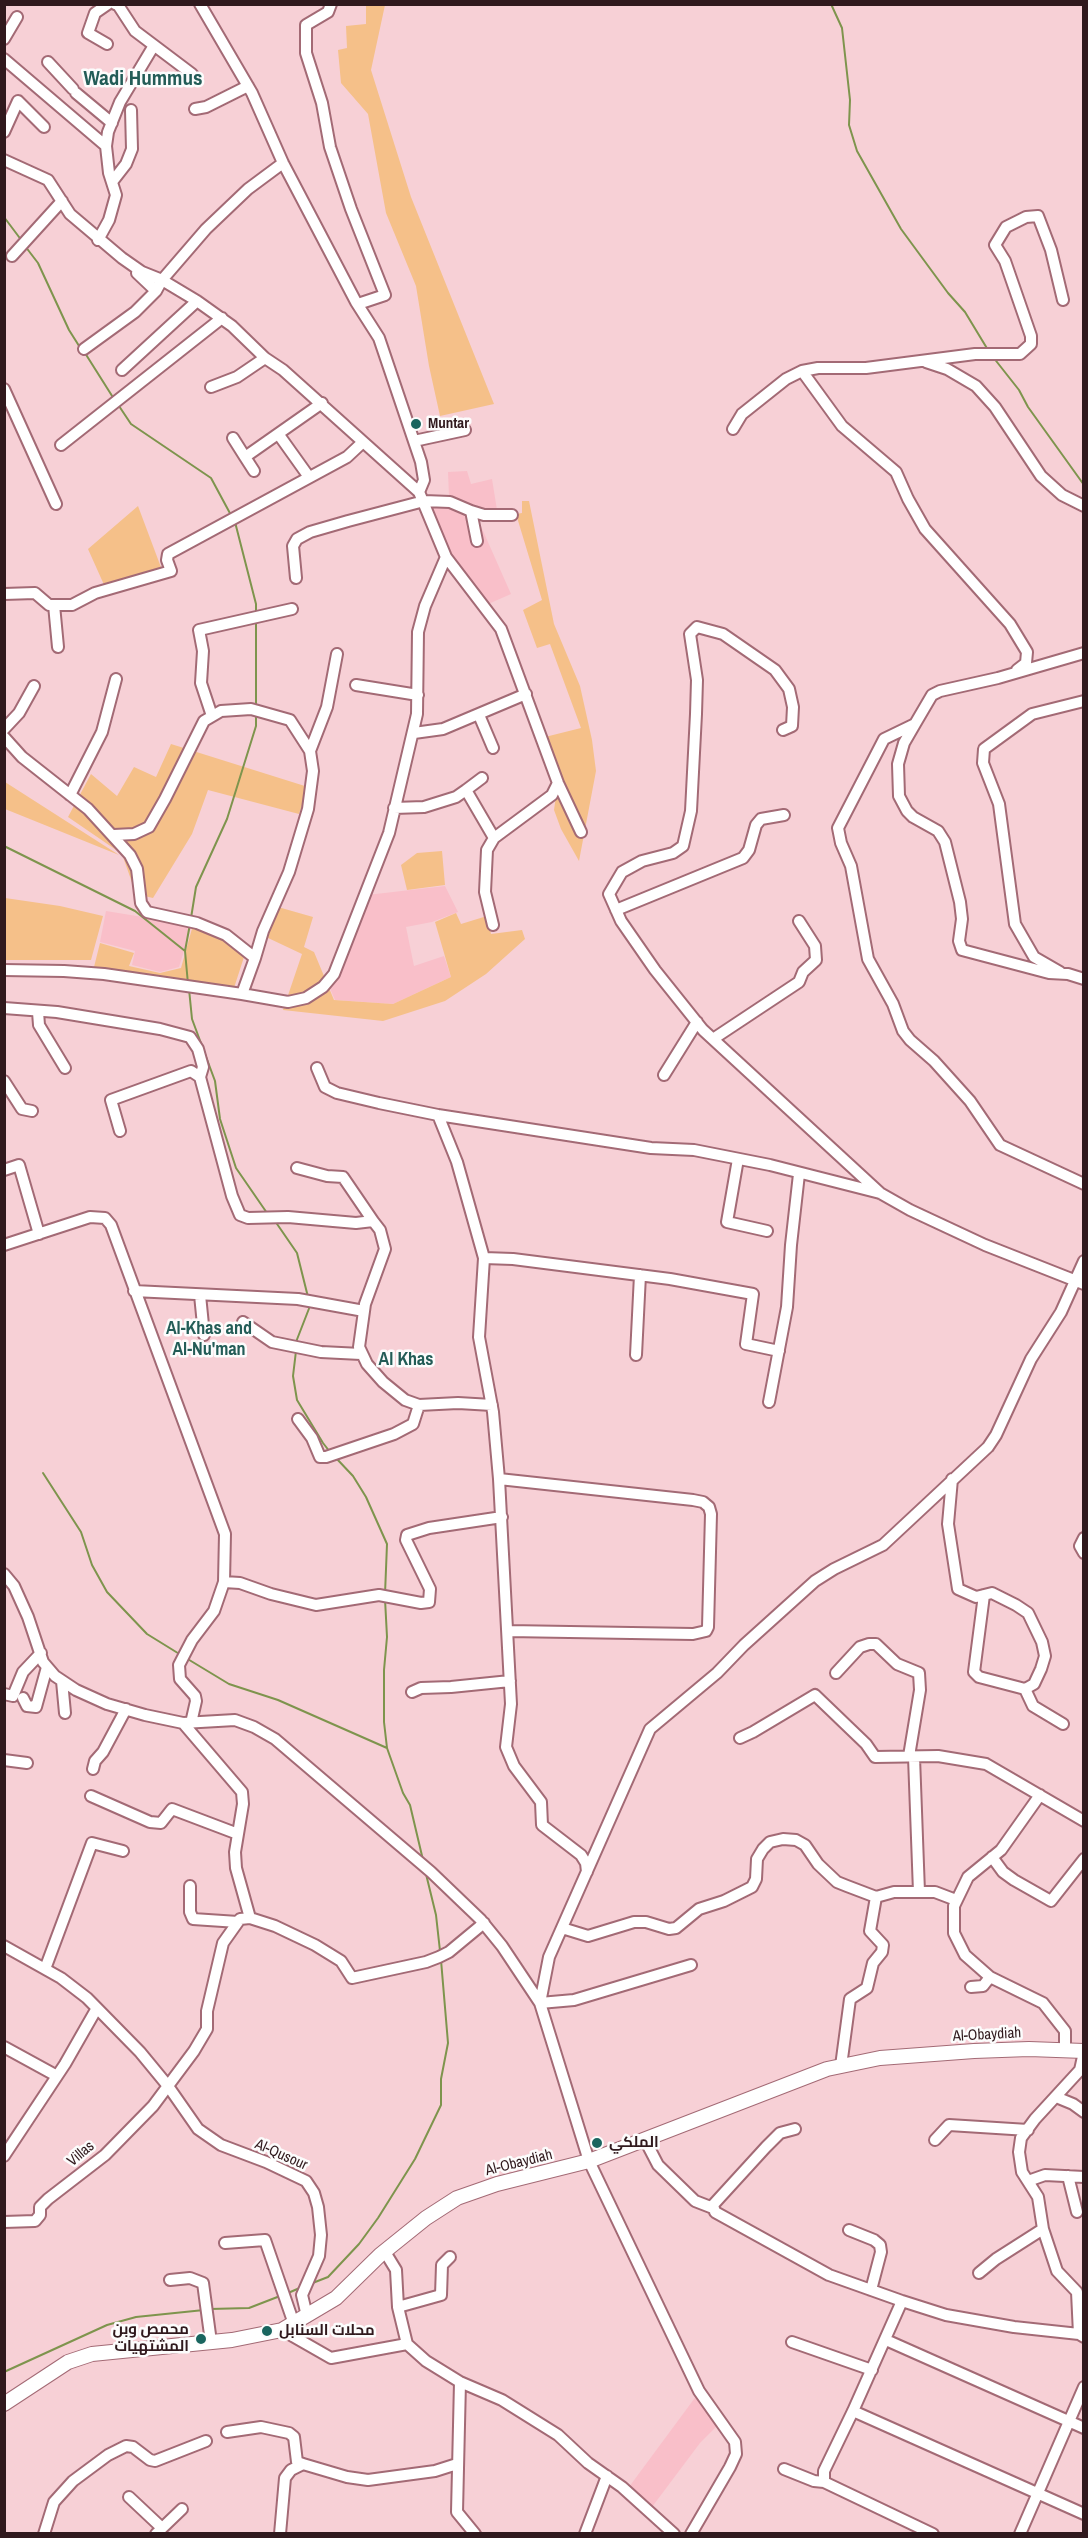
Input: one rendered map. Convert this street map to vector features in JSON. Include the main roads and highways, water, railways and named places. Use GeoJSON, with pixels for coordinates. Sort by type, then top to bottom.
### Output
{"type":"FeatureCollection","features":[{"type":"Feature","properties":{"kind":"main road","name":"Al-Obaydiah"},"geometry":{"type":"LineString","coordinates":[[4,2404],[68,2362],[92,2354],[211,2342],[288,2327],[336,2298],[385,2252],[426,2218],[457,2198],[497,2184],[589,2160],[794,2081],[841,2066],[880,2058],[974,2051],[1083,2052]]}},
{"type":"Feature","properties":{"kind":"waterway"},"geometry":{"type":"LineString","coordinates":[[831,4],[842,28],[850,100],[849,125],[857,151],[901,229],[948,293],[965,312],[988,350]]}},
{"type":"Feature","properties":{"kind":"waterway"},"geometry":{"type":"LineString","coordinates":[[4,217],[22,241]]}},
{"type":"Feature","properties":{"kind":"waterway"},"geometry":{"type":"LineString","coordinates":[[25,246],[38,263],[69,330],[81,349]]}},
{"type":"Feature","properties":{"kind":"waterway"},"geometry":{"type":"LineString","coordinates":[[85,353],[114,399]]}},
{"type":"Feature","properties":{"kind":"waterway"},"geometry":{"type":"LineString","coordinates":[[993,357],[1019,390],[1028,407],[1084,485]]}},
{"type":"Feature","properties":{"kind":"waterway"},"geometry":{"type":"LineString","coordinates":[[117,403],[131,424],[211,478],[232,517]]}},
{"type":"Feature","properties":{"kind":"waterway"},"geometry":{"type":"LineString","coordinates":[[235,522],[256,604],[256,612]]}},
{"type":"Feature","properties":{"kind":"waterway"},"geometry":{"type":"LineString","coordinates":[[256,621],[256,708]]}},
{"type":"Feature","properties":{"kind":"waterway"},"geometry":{"type":"LineString","coordinates":[[191,918],[196,887],[227,819],[256,726],[256,714]]}},
{"type":"Feature","properties":{"kind":"waterway"},"geometry":{"type":"LineString","coordinates":[[4,846],[135,911],[185,951]]}},
{"type":"Feature","properties":{"kind":"waterway"},"geometry":{"type":"LineString","coordinates":[[188,984],[185,951],[190,924]]}},
{"type":"Feature","properties":{"kind":"waterway"},"geometry":{"type":"LineString","coordinates":[[189,989],[192,1019],[215,1081],[220,1119],[236,1168],[267,1213]]}},
{"type":"Feature","properties":{"kind":"waterway"},"geometry":{"type":"LineString","coordinates":[[275,1221],[297,1253],[308,1297]]}},
{"type":"Feature","properties":{"kind":"waterway"},"geometry":{"type":"LineString","coordinates":[[296,1342],[310,1306]]}},
{"type":"Feature","properties":{"kind":"waterway"},"geometry":{"type":"LineString","coordinates":[[296,1351],[293,1376],[297,1400],[330,1452]]}},
{"type":"Feature","properties":{"kind":"waterway"},"geometry":{"type":"LineString","coordinates":[[336,1458],[353,1476],[366,1497],[387,1544],[385,1594]]}},
{"type":"Feature","properties":{"kind":"waterway"},"geometry":{"type":"LineString","coordinates":[[43,1473],[81,1532],[92,1565],[107,1592],[147,1634],[181,1655]]}},
{"type":"Feature","properties":{"kind":"waterway"},"geometry":{"type":"LineString","coordinates":[[385,1599],[387,1637],[384,1670],[384,1722],[387,1748],[403,1793],[410,1805],[423,1860]]}},
{"type":"Feature","properties":{"kind":"waterway"},"geometry":{"type":"LineString","coordinates":[[186,1658],[229,1684],[278,1700],[387,1748]]}},
{"type":"Feature","properties":{"kind":"waterway"},"geometry":{"type":"LineString","coordinates":[[426,1874],[436,1915],[440,1951]]}},
{"type":"Feature","properties":{"kind":"waterway"},"geometry":{"type":"LineString","coordinates":[[310,2284],[328,2277],[359,2244],[415,2159],[441,2105],[441,2079],[448,2043],[441,1960]]}},
{"type":"Feature","properties":{"kind":"waterway"},"geometry":{"type":"LineString","coordinates":[[288,2293],[302,2287]]}},
{"type":"Feature","properties":{"kind":"waterway"},"geometry":{"type":"LineString","coordinates":[[210,2309],[249,2308],[280,2296]]}},
{"type":"Feature","properties":{"kind":"waterway"},"geometry":{"type":"LineString","coordinates":[[4,2372],[107,2325],[136,2317],[204,2310]]}},
{"type":"Feature","properties":{"kind":"place","name":"Muntar"},"geometry":{"type":"Point","coordinates":[416,424]}},
{"type":"Feature","properties":{"kind":"place","name":"الملكي"},"geometry":{"type":"Point","coordinates":[597,2143]}},
{"type":"Feature","properties":{"kind":"place","name":"محلات السنابل"},"geometry":{"type":"Point","coordinates":[267,2331]}},
{"type":"Feature","properties":{"kind":"place","name":"محمص وبن المشتهيات"},"geometry":{"type":"Point","coordinates":[201,2339]}},
{"type":"Feature","properties":{"kind":"district","name":"Wadi Hummus"},"geometry":{"type":"Point","coordinates":[143,79]}},
{"type":"Feature","properties":{"kind":"district","name":"Al-Khas and Al-Nu'man"},"geometry":{"type":"Point","coordinates":[209,1339]}},
{"type":"Feature","properties":{"kind":"district","name":"Al Khas"},"geometry":{"type":"Point","coordinates":[406,1360]}}]}
